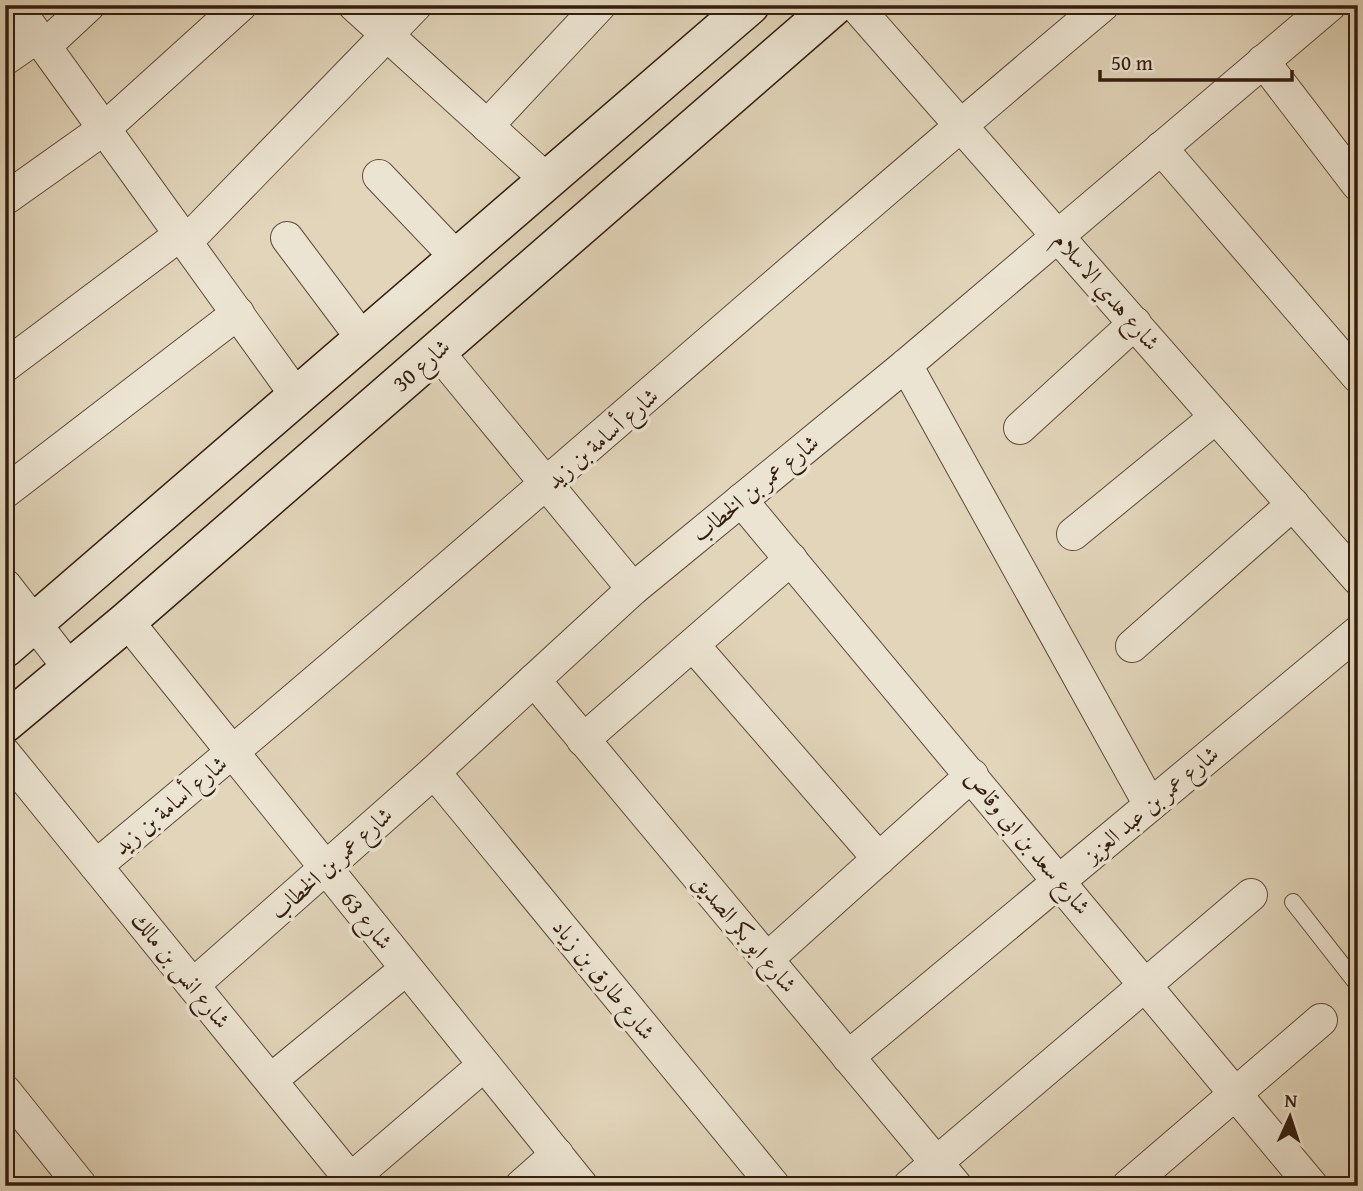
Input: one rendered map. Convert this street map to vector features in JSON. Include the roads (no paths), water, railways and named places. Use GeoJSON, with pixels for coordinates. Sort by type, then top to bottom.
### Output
{"type":"FeatureCollection","features":[{"type":"Feature","properties":{"kind":"street"},"geometry":{"type":"LineString","coordinates":[[15,5],[296,395]]}},
{"type":"Feature","properties":{"kind":"street"},"geometry":{"type":"LineString","coordinates":[[5,59],[41,41],[89,5]]}},
{"type":"Feature","properties":{"kind":"street"},"geometry":{"type":"LineString","coordinates":[[5,199],[105,128],[241,5]]}},
{"type":"Feature","properties":{"kind":"street"},"geometry":{"type":"LineString","coordinates":[[354,5],[548,181]]}},
{"type":"Feature","properties":{"kind":"street"},"geometry":{"type":"LineString","coordinates":[[5,366],[184,238],[416,5]]}},
{"type":"Feature","properties":{"kind":"street"},"geometry":{"type":"LineString","coordinates":[[487,126],[600,5]]}},
{"type":"Feature","properties":{"kind":"street"},"geometry":{"type":"LineString","coordinates":[[5,648],[750,5]]}},
{"type":"Feature","properties":{"kind":"street","name":"شارع 30"},"geometry":{"type":"LineString","coordinates":[[5,723],[127,621],[835,5]]}},
{"type":"Feature","properties":{"kind":"street","name":"شارع هدي الاسلام"},"geometry":{"type":"LineString","coordinates":[[855,5],[1358,579]]}},
{"type":"Feature","properties":{"kind":"street","name":"شارع أسامة بن زيد"},"geometry":{"type":"LineString","coordinates":[[96,866],[547,486],[961,124],[1103,5]]}},
{"type":"Feature","properties":{"kind":"street","name":"شارع عمر بن الخطاب"},"geometry":{"type":"LineString","coordinates":[[193,985],[434,772],[633,589],[905,365],[1330,5]]}},
{"type":"Feature","properties":{"kind":"street"},"geometry":{"type":"LineString","coordinates":[[1263,61],[1358,185]]}},
{"type":"Feature","properties":{"kind":"street"},"geometry":{"type":"LineString","coordinates":[[1161,148],[1358,377]]}},
{"type":"Feature","properties":{"kind":"street"},"geometry":{"type":"LineString","coordinates":[[379,176],[457,258]]}},
{"type":"Feature","properties":{"kind":"street"},"geometry":{"type":"LineString","coordinates":[[286,238],[362,338]]}},
{"type":"Feature","properties":{"kind":"street"},"geometry":{"type":"LineString","coordinates":[[426,284],[450,339],[547,486],[633,589]]}},
{"type":"Feature","properties":{"kind":"street"},"geometry":{"type":"LineString","coordinates":[[5,492],[238,313]]}},
{"type":"Feature","properties":{"kind":"street"},"geometry":{"type":"LineString","coordinates":[[1020,428],[1135,323]]}},
{"type":"Feature","properties":{"kind":"street"},"geometry":{"type":"LineString","coordinates":[[905,365],[1150,806]]}},
{"type":"Feature","properties":{"kind":"street"},"geometry":{"type":"LineString","coordinates":[[1073,534],[1216,416]]}},
{"type":"Feature","properties":{"kind":"street","name":"شارع سعد بن ابى وقاص"},"geometry":{"type":"LineString","coordinates":[[741,500],[1147,984],[1312,1186]]}},
{"type":"Feature","properties":{"kind":"street"},"geometry":{"type":"LineString","coordinates":[[1132,646],[1293,504]]}},
{"type":"Feature","properties":{"kind":"street"},"geometry":{"type":"LineString","coordinates":[[583,740],[791,559]]}},
{"type":"Feature","properties":{"kind":"street"},"geometry":{"type":"LineString","coordinates":[[5,584],[70,669]]}},
{"type":"Feature","properties":{"kind":"street","name":"شارع 63"},"geometry":{"type":"LineString","coordinates":[[127,621],[582,1186]]}},
{"type":"Feature","properties":{"kind":"street","name":"شارع عمر بن عبد العزيز"},"geometry":{"type":"LineString","coordinates":[[848,1056],[1358,632]]}},
{"type":"Feature","properties":{"kind":"street"},"geometry":{"type":"LineString","coordinates":[[693,645],[879,859]]}},
{"type":"Feature","properties":{"kind":"street","name":"شارع ابو بكر الصديق"},"geometry":{"type":"LineString","coordinates":[[534,680],[956,1186]]}},
{"type":"Feature","properties":{"kind":"street","name":"شارع انس بن مالك"},"geometry":{"type":"LineString","coordinates":[[5,754],[354,1183]]}},
{"type":"Feature","properties":{"kind":"street","name":"شارع طارق بن زياد"},"geometry":{"type":"LineString","coordinates":[[434,772],[774,1186]]}},
{"type":"Feature","properties":{"kind":"street"},"geometry":{"type":"LineString","coordinates":[[766,959],[972,775]]}},
{"type":"Feature","properties":{"kind":"street"},"geometry":{"type":"LineString","coordinates":[[909,1186],[1251,895]]}},
{"type":"Feature","properties":{"kind":"street"},"geometry":{"type":"LineString","coordinates":[[271,1080],[406,969]]}},
{"type":"Feature","properties":{"kind":"street"},"geometry":{"type":"LineString","coordinates":[[1133,1184],[1321,1020]]}},
{"type":"Feature","properties":{"kind":"street"},"geometry":{"type":"LineString","coordinates":[[354,1183],[484,1065]]}},
{"type":"Feature","properties":{"kind":"street"},"geometry":{"type":"LineString","coordinates":[[5,1091],[81,1186]]}},
{"type":"Feature","properties":{"kind":"street"},"geometry":{"type":"LineString","coordinates":[[521,1186],[557,1154]]}},
{"type":"Feature","properties":{"kind":"lane"},"geometry":{"type":"LineString","coordinates":[[1293,902],[1358,985]]}}]}
